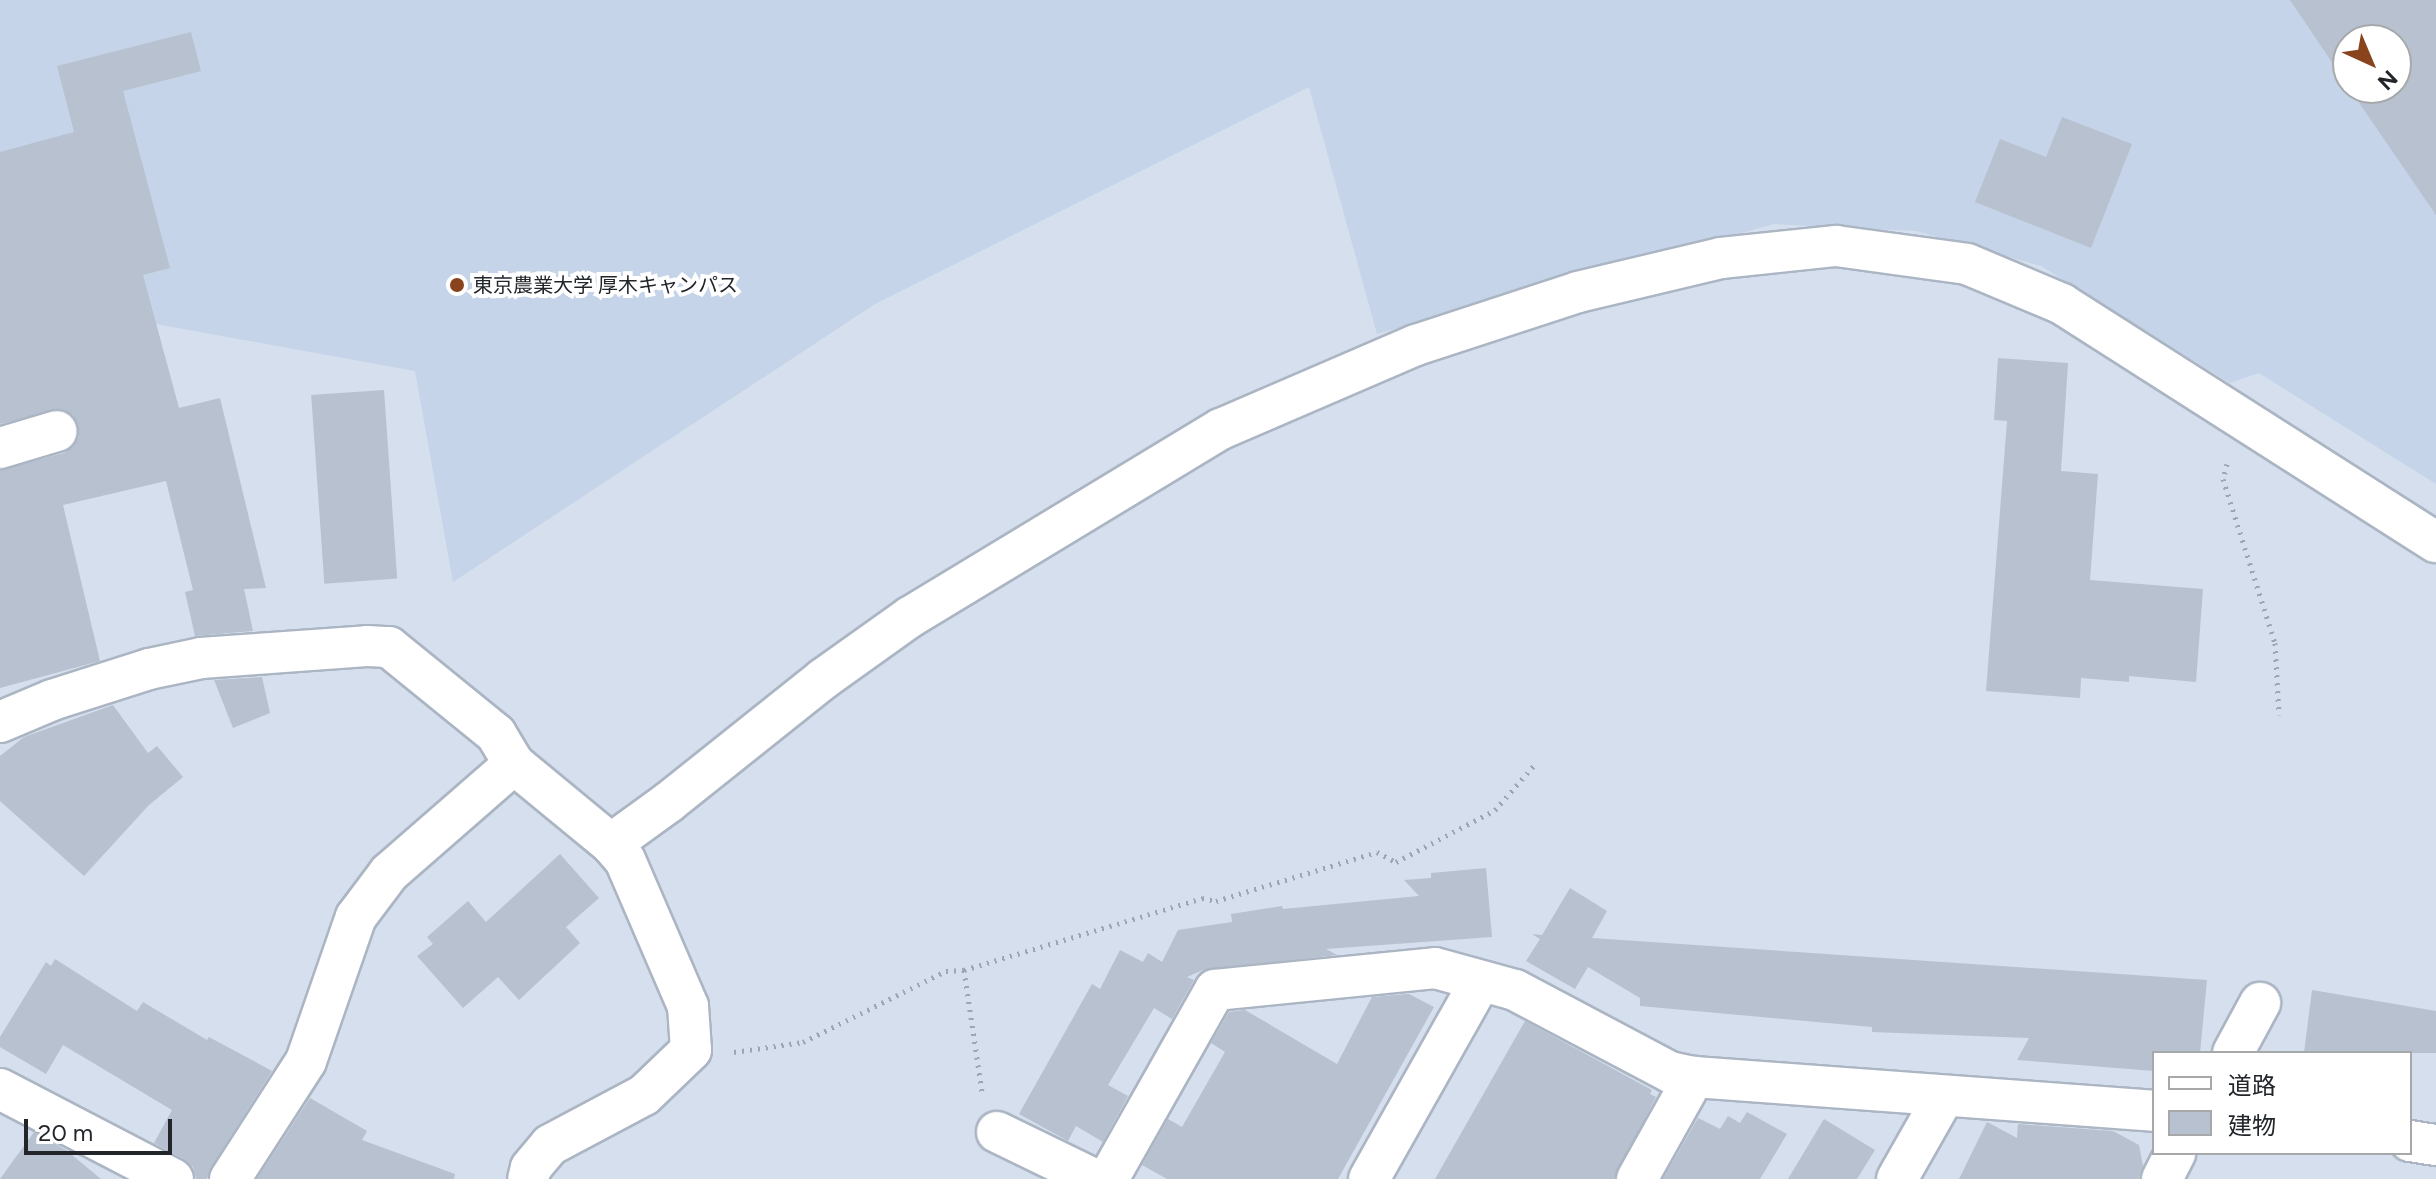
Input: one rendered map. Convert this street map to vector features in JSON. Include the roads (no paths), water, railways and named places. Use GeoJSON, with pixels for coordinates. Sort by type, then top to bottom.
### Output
{"type":"FeatureCollection","features":[{"type":"Feature","properties":{"kind":"street"},"geometry":{"type":"LineString","coordinates":[[611,844],[669,802],[823,679],[910,617],[1221,429],[1416,345],[1578,292],[1721,258],[1836,246],[1967,264],[2062,304],[2436,542]]}},
{"type":"Feature","properties":{"kind":"street"},"geometry":{"type":"LineString","coordinates":[[0,448],[57,431]]}},
{"type":"Feature","properties":{"kind":"street"},"geometry":{"type":"LineString","coordinates":[[0,722],[66,695],[149,669],[201,658],[389,647],[496,734],[514,764],[611,844],[625,860],[688,1006],[691,1050],[644,1095],[550,1145],[531,1168],[528,1179]]}},
{"type":"Feature","properties":{"kind":"street"},"geometry":{"type":"LineString","coordinates":[[230,1179],[306,1061],[356,917],[389,873],[514,764]]}},
{"type":"Feature","properties":{"kind":"street"},"geometry":{"type":"LineString","coordinates":[[1108,1179],[1215,990],[1435,968],[1515,990],[1670,1072],[1694,1077],[1943,1098],[2152,1111]]}},
{"type":"Feature","properties":{"kind":"street"},"geometry":{"type":"LineString","coordinates":[[1369,1179],[1480,982]]}},
{"type":"Feature","properties":{"kind":"street"},"geometry":{"type":"LineString","coordinates":[[2234,1051],[2260,1003]]}},
{"type":"Feature","properties":{"kind":"street"},"geometry":{"type":"LineString","coordinates":[[1637,1179],[1694,1077]]}},
{"type":"Feature","properties":{"kind":"street"},"geometry":{"type":"LineString","coordinates":[[0,1089],[173,1179]]}},
{"type":"Feature","properties":{"kind":"street"},"geometry":{"type":"LineString","coordinates":[[1897,1179],[1943,1098]]}},
{"type":"Feature","properties":{"kind":"street"},"geometry":{"type":"LineString","coordinates":[[997,1132],[1094,1179]]}},
{"type":"Feature","properties":{"kind":"street"},"geometry":{"type":"LineString","coordinates":[[2412,1141],[2436,1145]]}},
{"type":"Feature","properties":{"kind":"street"},"geometry":{"type":"LineString","coordinates":[[2162,1179],[2174,1155]]}},
{"type":"Feature","properties":{"kind":"place","name":"東京農業大学 厚木キャンパス"},"geometry":{"type":"Point","coordinates":[457,285]}}]}
